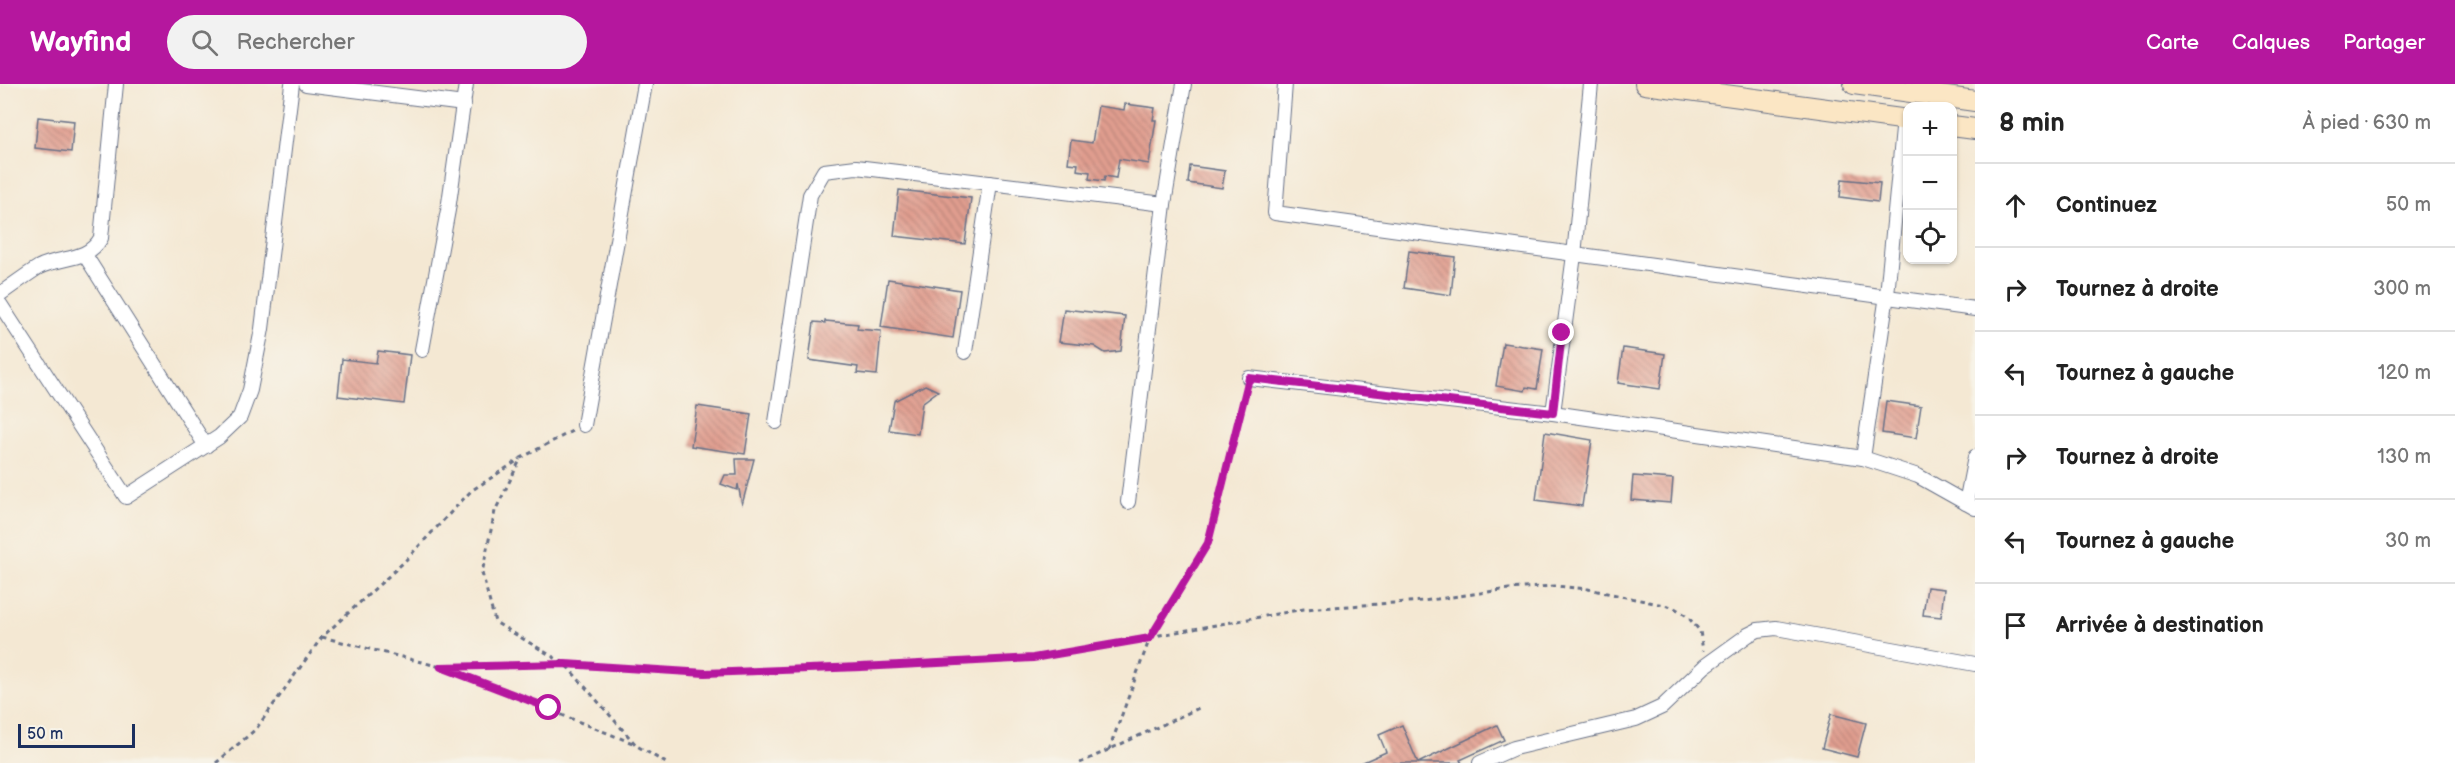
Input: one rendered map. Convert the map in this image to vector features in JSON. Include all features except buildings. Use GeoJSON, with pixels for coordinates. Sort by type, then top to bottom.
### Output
{"type":"FeatureCollection","features":[{"type":"Feature","properties":{"kind":"main road"},"geometry":{"type":"LineString","coordinates":[[1645,84],[1903,119]]}},
{"type":"Feature","properties":{"kind":"main road"},"geometry":{"type":"LineString","coordinates":[[1854,84],[1975,101]]}},
{"type":"Feature","properties":{"kind":"main road"},"geometry":{"type":"LineString","coordinates":[[1957,127],[1975,129]]}},
{"type":"Feature","properties":{"kind":"street"},"geometry":{"type":"LineString","coordinates":[[0,294],[40,267],[85,255],[101,238],[116,84]]}},
{"type":"Feature","properties":{"kind":"street"},"geometry":{"type":"LineString","coordinates":[[0,303],[126,497],[206,446],[240,417],[250,390],[262,329],[292,84]]}},
{"type":"Feature","properties":{"kind":"street"},"geometry":{"type":"LineString","coordinates":[[306,84],[464,104]]}},
{"type":"Feature","properties":{"kind":"street"},"geometry":{"type":"LineString","coordinates":[[422,350],[448,210],[466,84]]}},
{"type":"Feature","properties":{"kind":"street"},"geometry":{"type":"LineString","coordinates":[[584,424],[645,84]]}},
{"type":"Feature","properties":{"kind":"street"},"geometry":{"type":"LineString","coordinates":[[1128,502],[1164,204],[1184,84]]}},
{"type":"Feature","properties":{"kind":"street"},"geometry":{"type":"LineString","coordinates":[[1285,84],[1275,213],[1574,255],[1887,295],[1975,309]]}},
{"type":"Feature","properties":{"kind":"street"},"geometry":{"type":"LineString","coordinates":[[1553,413],[1574,255],[1591,84]]}},
{"type":"Feature","properties":{"kind":"street"},"geometry":{"type":"LineString","coordinates":[[1863,458],[1887,295],[1903,147]]}},
{"type":"Feature","properties":{"kind":"street"},"geometry":{"type":"LineString","coordinates":[[776,422],[810,195],[824,171],[856,167],[1164,204]]}},
{"type":"Feature","properties":{"kind":"street"},"geometry":{"type":"LineString","coordinates":[[965,352],[990,183]]}},
{"type":"Feature","properties":{"kind":"street"},"geometry":{"type":"LineString","coordinates":[[85,255],[206,446]]}},
{"type":"Feature","properties":{"kind":"street"},"geometry":{"type":"LineString","coordinates":[[1249,378],[1553,413],[1863,458],[1918,476],[1970,506],[1975,458]]}},
{"type":"Feature","properties":{"kind":"street"},"geometry":{"type":"LineString","coordinates":[[1480,763],[1514,748],[1636,718],[1662,707],[1705,666],[1758,630],[1776,628],[1975,664]]}},
{"type":"Feature","properties":{"kind":"path"},"geometry":{"type":"LineString","coordinates":[[1108,750],[1150,638],[1208,543],[1249,378]]}},
{"type":"Feature","properties":{"kind":"path"},"geometry":{"type":"LineString","coordinates":[[216,763],[256,729],[322,637],[403,563],[471,491],[521,458],[584,424]]}},
{"type":"Feature","properties":{"kind":"path"},"geometry":{"type":"LineString","coordinates":[[521,458],[495,511],[482,573],[495,622],[565,664],[637,746]]}},
{"type":"Feature","properties":{"kind":"path"},"geometry":{"type":"LineString","coordinates":[[441,667],[565,664],[705,673],[1033,658],[1304,609],[1423,601],[1555,586],[1673,607],[1687,616],[1700,632],[1705,666]]}},
{"type":"Feature","properties":{"kind":"path"},"geometry":{"type":"LineString","coordinates":[[322,637],[441,667],[637,746],[666,763]]}},
{"type":"Feature","properties":{"kind":"path"},"geometry":{"type":"LineString","coordinates":[[1080,763],[1201,707]]}},
{"type":"Feature","properties":{"kind":"route"},"geometry":{"type":"LineString","coordinates":[[549,708],[441,667],[565,664],[705,673],[861,667],[1033,658],[1150,638],[1208,543],[1249,378],[1553,413],[1562,333]]}}]}
